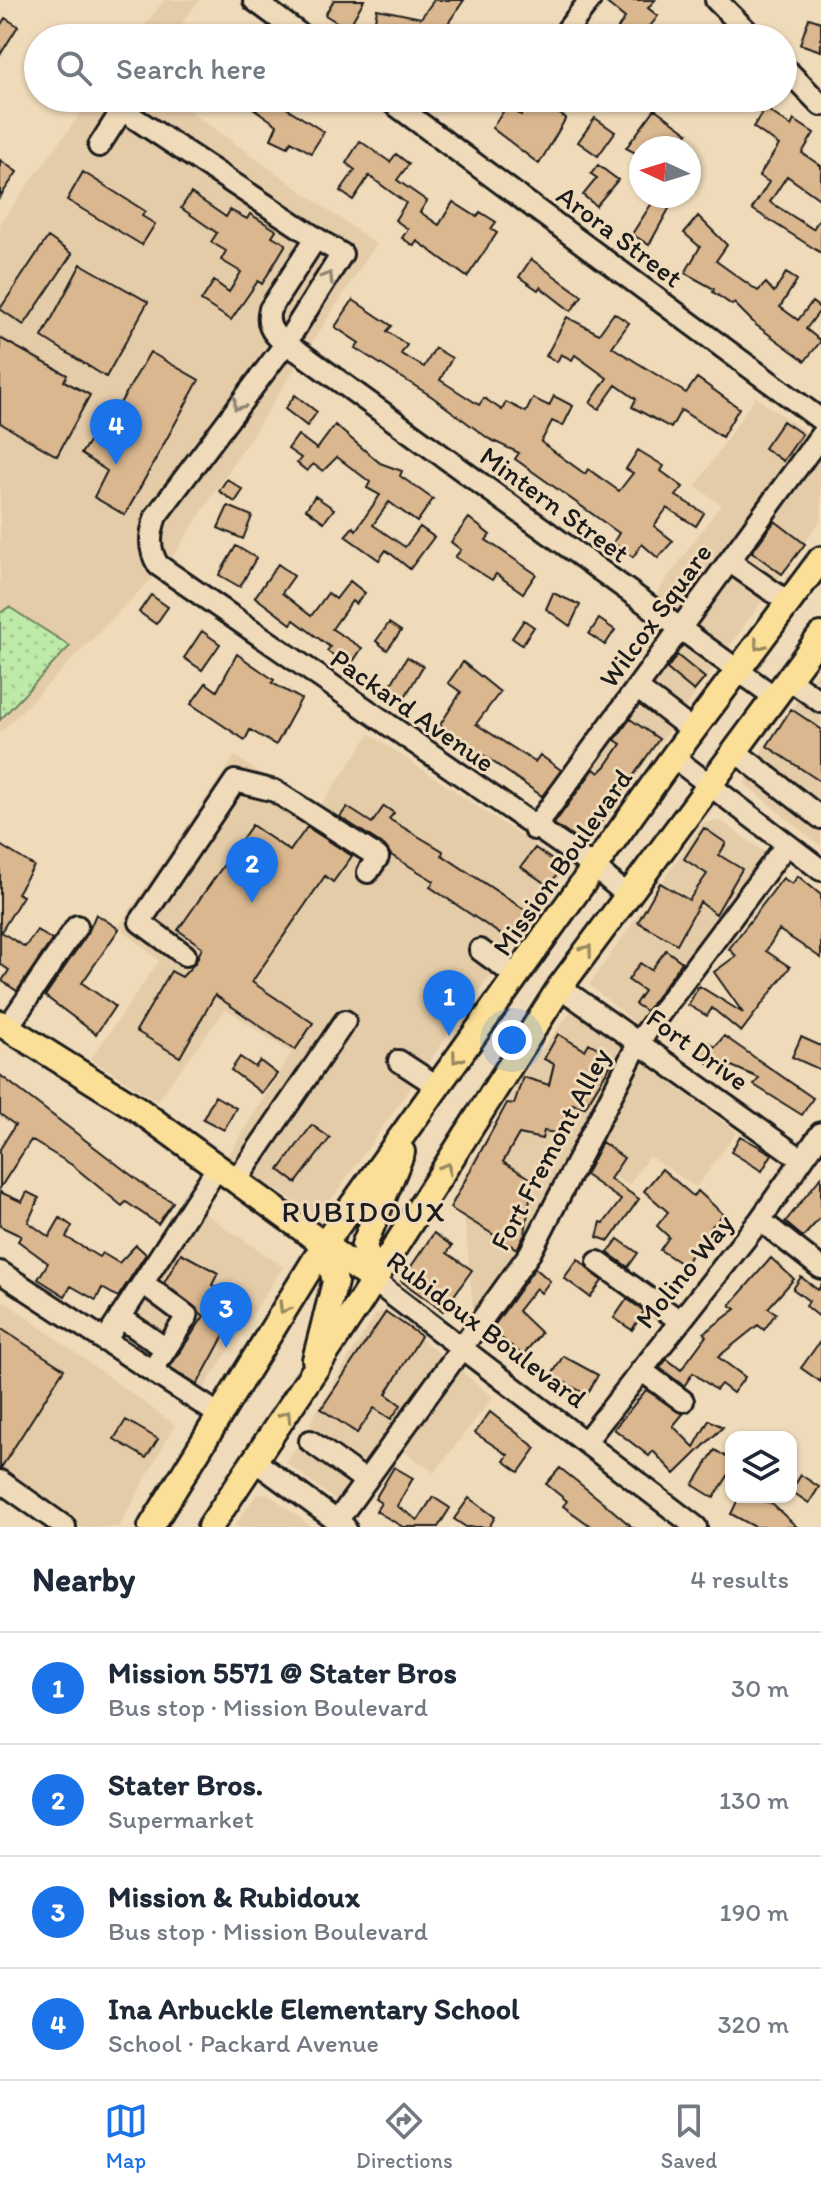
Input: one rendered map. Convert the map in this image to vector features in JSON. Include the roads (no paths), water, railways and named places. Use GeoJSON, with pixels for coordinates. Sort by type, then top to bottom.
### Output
{"type":"FeatureCollection","features":[{"type":"Feature","properties":{"kind":"main road","name":"Mission Boulevard"},"geometry":{"type":"LineString","coordinates":[[151,1527],[326,1242],[673,757],[739,673],[821,559]]}},
{"type":"Feature","properties":{"kind":"main road"},"geometry":{"type":"LineString","coordinates":[[210,1527],[374,1281],[560,987],[821,635]]}},
{"type":"Feature","properties":{"kind":"main road","name":"Rubidoux Boulevard"},"geometry":{"type":"LineString","coordinates":[[4,1025],[136,1108],[226,1175],[326,1242],[374,1281]]}},
{"type":"Feature","properties":{"kind":"main road"},"geometry":{"type":"LineString","coordinates":[[374,1281],[364,1245],[414,1120]]}},
{"type":"Feature","properties":{"kind":"main road"},"geometry":{"type":"LineString","coordinates":[[310,1379],[335,1282],[326,1242]]}},
{"type":"Feature","properties":{"kind":"street"},"geometry":{"type":"LineString","coordinates":[[254,0],[286,24]]}},
{"type":"Feature","properties":{"kind":"street"},"geometry":{"type":"LineString","coordinates":[[572,24],[590,0]]}},
{"type":"Feature","properties":{"kind":"street"},"geometry":{"type":"LineString","coordinates":[[716,0],[740,24]]}},
{"type":"Feature","properties":{"kind":"street"},"geometry":{"type":"LineString","coordinates":[[797,80],[821,105]]}},
{"type":"Feature","properties":{"kind":"street"},"geometry":{"type":"LineString","coordinates":[[99,146],[121,112]]}},
{"type":"Feature","properties":{"kind":"street"},"geometry":{"type":"LineString","coordinates":[[125,112],[342,254],[287,344],[267,319],[270,309],[316,238]]}},
{"type":"Feature","properties":{"kind":"street","name":"Arora Street"},"geometry":{"type":"LineString","coordinates":[[405,112],[821,420]]}},
{"type":"Feature","properties":{"kind":"street","name":"Packard Avenue"},"geometry":{"type":"LineString","coordinates":[[287,344],[156,516],[150,547],[158,565],[534,829],[594,867],[628,896]]}},
{"type":"Feature","properties":{"kind":"street","name":"Mintern Street"},"geometry":{"type":"LineString","coordinates":[[287,344],[739,673],[821,702]]}},
{"type":"Feature","properties":{"kind":"street","name":"Wilcox Square"},"geometry":{"type":"LineString","coordinates":[[534,829],[821,435]]}},
{"type":"Feature","properties":{"kind":"street"},"geometry":{"type":"LineString","coordinates":[[729,561],[789,603]]}},
{"type":"Feature","properties":{"kind":"street"},"geometry":{"type":"LineString","coordinates":[[637,688],[693,731]]}},
{"type":"Feature","properties":{"kind":"street"},"geometry":{"type":"LineString","coordinates":[[736,752],[821,818]]}},
{"type":"Feature","properties":{"kind":"street"},"geometry":{"type":"LineString","coordinates":[[673,757],[821,870]]}},
{"type":"Feature","properties":{"kind":"street"},"geometry":{"type":"LineString","coordinates":[[185,955],[140,922],[235,781],[275,791],[378,857],[368,872]]}},
{"type":"Feature","properties":{"kind":"street","name":"Fort Fremont Alley"},"geometry":{"type":"LineString","coordinates":[[341,1524],[366,1481],[530,1253],[640,1040],[786,845]]}},
{"type":"Feature","properties":{"kind":"street"},"geometry":{"type":"LineString","coordinates":[[4,1025],[77,926]]}},
{"type":"Feature","properties":{"kind":"street"},"geometry":{"type":"LineString","coordinates":[[480,950],[517,977]]}},
{"type":"Feature","properties":{"kind":"street","name":"Fort Drive"},"geometry":{"type":"LineString","coordinates":[[560,987],[640,1040],[801,1159]]}},
{"type":"Feature","properties":{"kind":"street"},"geometry":{"type":"LineString","coordinates":[[105,1341],[143,1283],[345,1021]]}},
{"type":"Feature","properties":{"kind":"street"},"geometry":{"type":"LineString","coordinates":[[399,1061],[437,1086]]}},
{"type":"Feature","properties":{"kind":"street","name":"Molino Way"},"geometry":{"type":"LineString","coordinates":[[586,1441],[760,1220],[821,1133]]}},
{"type":"Feature","properties":{"kind":"street"},"geometry":{"type":"LineString","coordinates":[[760,1220],[821,1268]]}},
{"type":"Feature","properties":{"kind":"street"},"geometry":{"type":"LineString","coordinates":[[598,1262],[680,1321]]}},
{"type":"Feature","properties":{"kind":"street"},"geometry":{"type":"LineString","coordinates":[[0,1272],[218,1414]]}},
{"type":"Feature","properties":{"kind":"street","name":"Rubidoux Boulevard"},"geometry":{"type":"LineString","coordinates":[[374,1281],[696,1527]]}},
{"type":"Feature","properties":{"kind":"street"},"geometry":{"type":"LineString","coordinates":[[143,1283],[187,1316],[152,1371]]}},
{"type":"Feature","properties":{"kind":"street"},"geometry":{"type":"LineString","coordinates":[[120,1317],[166,1349]]}},
{"type":"Feature","properties":{"kind":"street"},"geometry":{"type":"LineString","coordinates":[[641,1370],[683,1401]]}},
{"type":"Feature","properties":{"kind":"street"},"geometry":{"type":"LineString","coordinates":[[310,1441],[366,1481]]}},
{"type":"Feature","properties":{"kind":"street"},"geometry":{"type":"LineString","coordinates":[[256,1462],[341,1524]]}},
{"type":"Feature","properties":{"kind":"street"},"geometry":{"type":"LineString","coordinates":[[0,1481],[65,1527]]}},
{"type":"Feature","properties":{"kind":"place","name":"Ina Arbuckle Elementary School"},"geometry":{"type":"Point","coordinates":[116,465]}},
{"type":"Feature","properties":{"kind":"place","name":"Stater Bros."},"geometry":{"type":"Point","coordinates":[252,903]}},
{"type":"Feature","properties":{"kind":"place","name":"Mission 5571 @ Stater Bros"},"geometry":{"type":"Point","coordinates":[449,1036]}},
{"type":"Feature","properties":{"kind":"place","name":"Mission & Rubidoux"},"geometry":{"type":"Point","coordinates":[226,1348]}},
{"type":"Feature","properties":{"kind":"district","name":"RUBIDOUX"},"geometry":{"type":"Point","coordinates":[364,1211]}}]}
